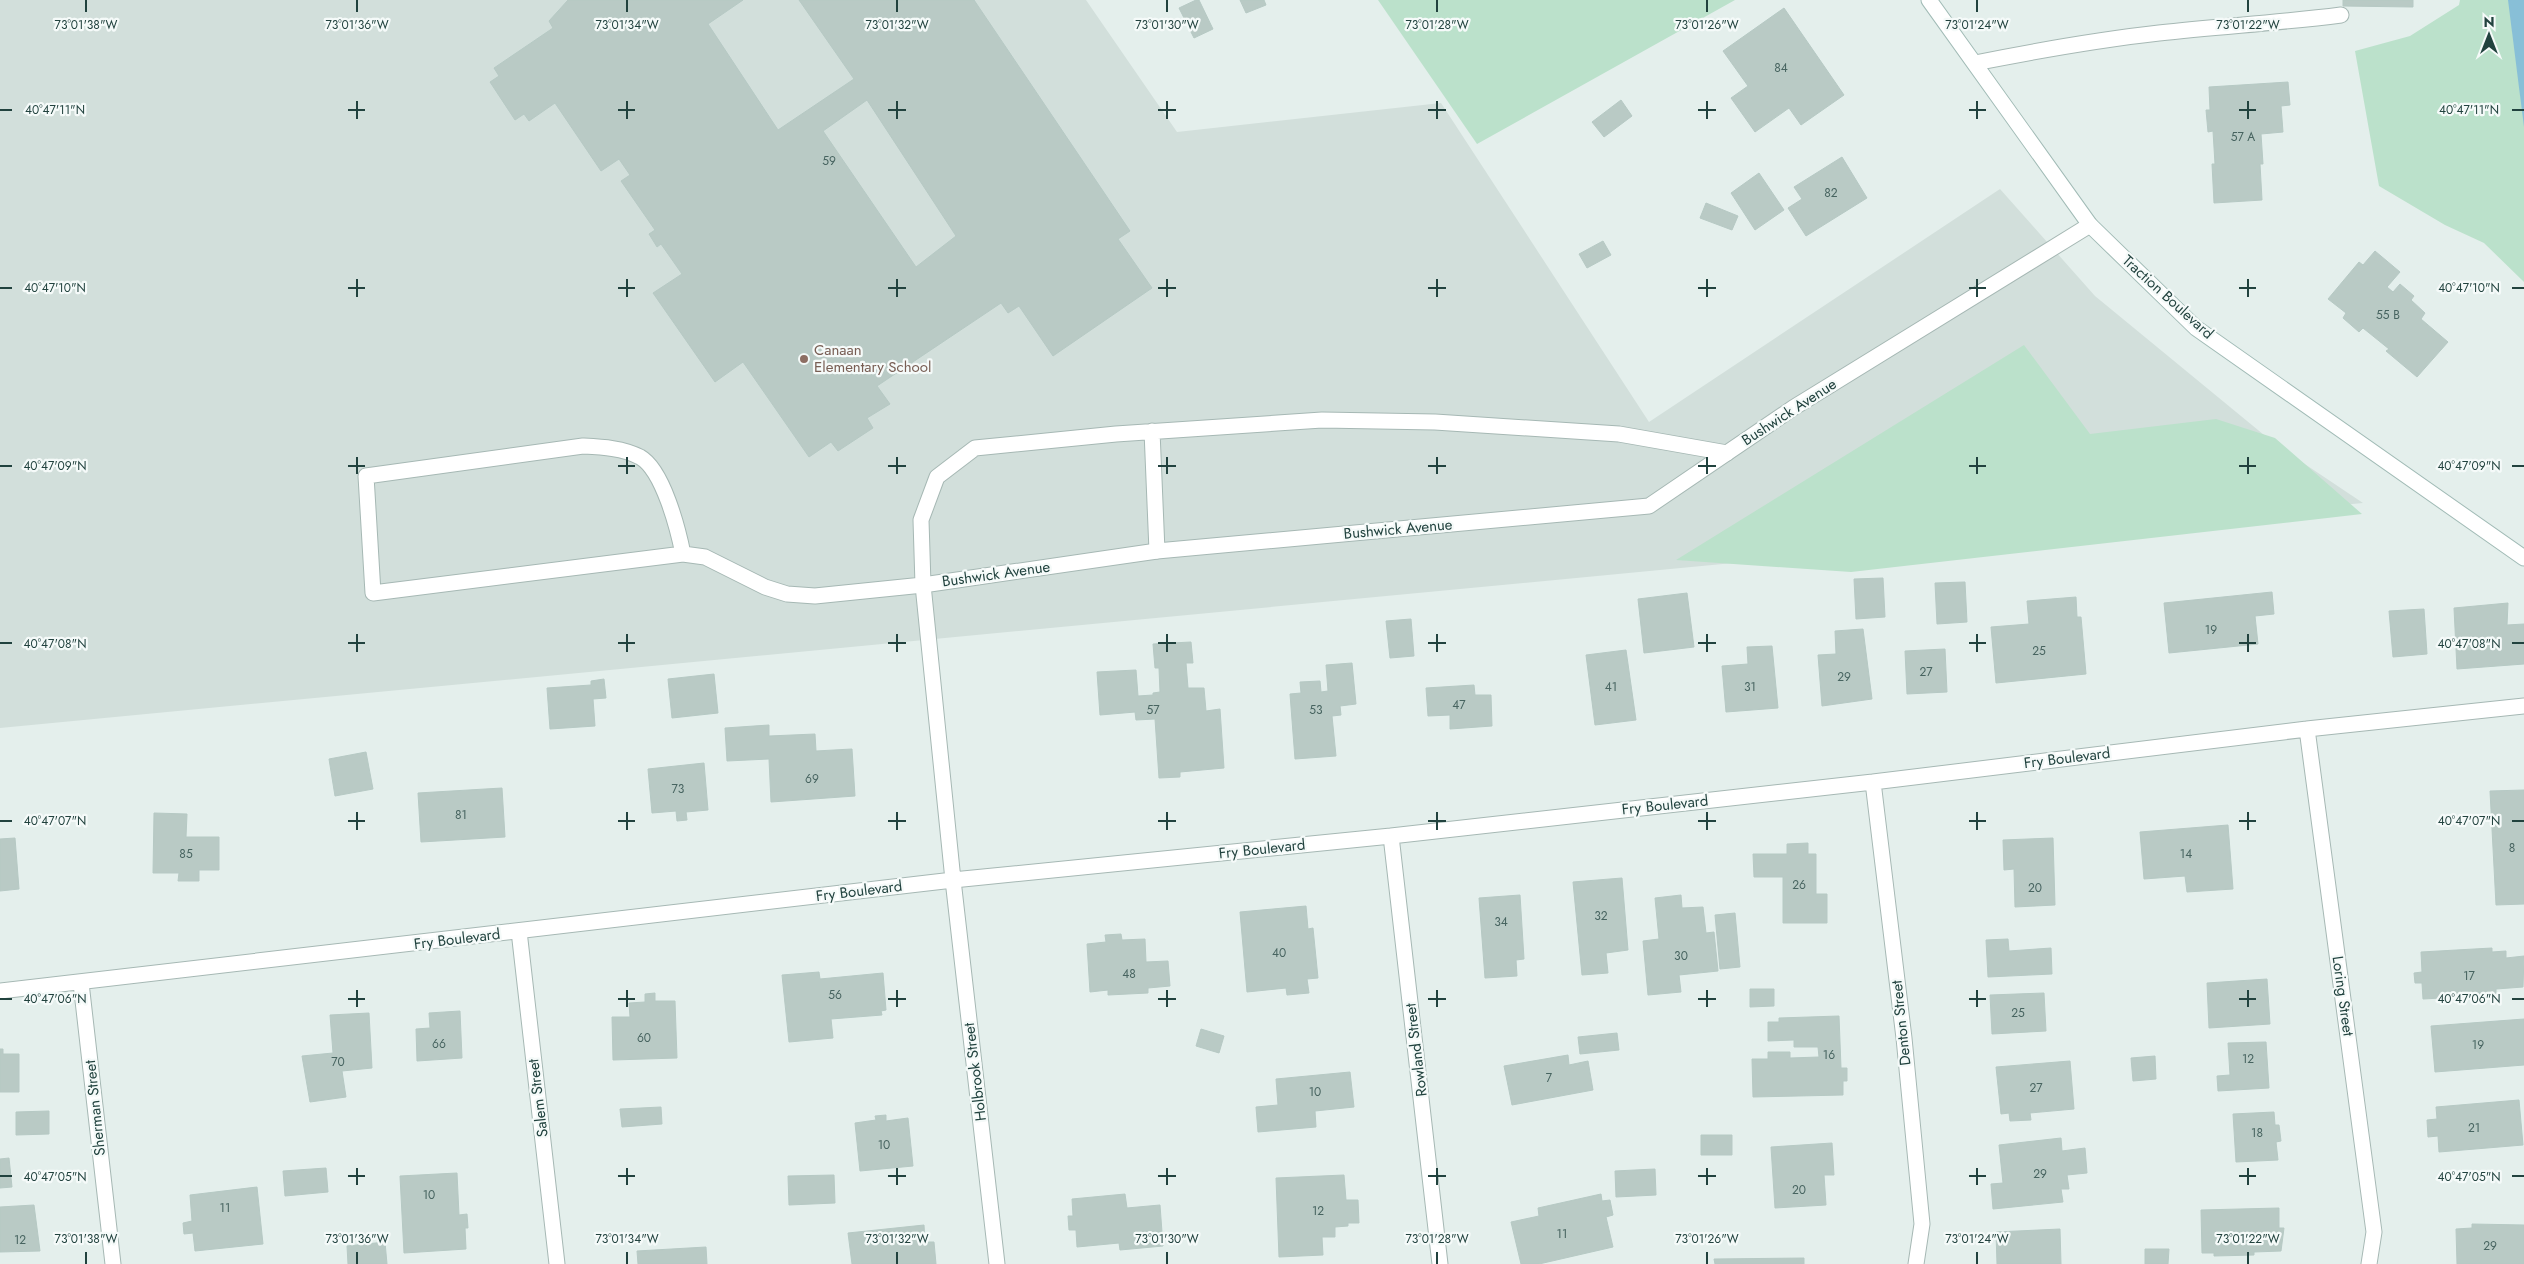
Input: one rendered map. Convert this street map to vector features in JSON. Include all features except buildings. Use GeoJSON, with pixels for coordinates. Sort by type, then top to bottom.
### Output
{"type":"FeatureCollection","features":[{"type":"Feature","properties":{"kind":"street","name":"Traction Boulevard"},"geometry":{"type":"LineString","coordinates":[[1929,0],[2090,225],[2196,328],[2524,558]]}},
{"type":"Feature","properties":{"kind":"street"},"geometry":{"type":"LineString","coordinates":[[1975,63],[2031,52],[2159,33],[2257,26],[2341,15]]}},
{"type":"Feature","properties":{"kind":"street","name":"Bushwick Avenue"},"geometry":{"type":"LineString","coordinates":[[954,880],[923,585],[1157,551],[1649,506],[1793,408],[2090,225]]}},
{"type":"Feature","properties":{"kind":"street"},"geometry":{"type":"LineString","coordinates":[[683,554],[676,521],[652,468],[641,457],[616,449],[583,446],[366,476],[373,593],[683,554],[705,557],[765,587],[787,594],[815,596],[923,585],[921,520],[937,477],[975,448],[1152,431],[1322,420],[1435,422],[1619,434],[1727,453]]}},
{"type":"Feature","properties":{"kind":"street"},"geometry":{"type":"LineString","coordinates":[[1152,431],[1157,551]]}},
{"type":"Feature","properties":{"kind":"street","name":"Fry Boulevard"},"geometry":{"type":"LineString","coordinates":[[0,991],[954,880],[1391,836],[1873,782],[2307,729],[2524,706]]}},
{"type":"Feature","properties":{"kind":"street","name":"Loring Street"},"geometry":{"type":"LineString","coordinates":[[2307,729],[2374,1232],[2369,1264]]}},
{"type":"Feature","properties":{"kind":"street","name":"Denton Street"},"geometry":{"type":"LineString","coordinates":[[1873,782],[1904,1038],[1922,1224],[1916,1264]]}},
{"type":"Feature","properties":{"kind":"street","name":"Rowland Street"},"geometry":{"type":"LineString","coordinates":[[1391,836],[1440,1264]]}},
{"type":"Feature","properties":{"kind":"street","name":"Holbrook Street"},"geometry":{"type":"LineString","coordinates":[[954,880],[997,1264]]}},
{"type":"Feature","properties":{"kind":"street","name":"Salem Street"},"geometry":{"type":"LineString","coordinates":[[519,932],[557,1264]]}},
{"type":"Feature","properties":{"kind":"street","name":"Sherman Street"},"geometry":{"type":"LineString","coordinates":[[81,983],[113,1264]]}},
{"type":"Feature","properties":{"kind":"shaded area","name":"Canaan Elementary School"},"geometry":{"type":"Polygon","coordinates":[[[0,0],[1086,0],[1177,132],[1441,103],[1649,422],[2000,189],[2095,296],[2275,444],[2363,503],[0,728],[0,0]]]}},
{"type":"Feature","properties":{"kind":"green space"},"geometry":{"type":"Polygon","coordinates":[[[1378,0],[1735,0],[1477,144],[1378,0]]]}},
{"type":"Feature","properties":{"kind":"green space"},"geometry":{"type":"Polygon","coordinates":[[[2460,0],[2524,0],[2524,282],[2484,243],[2445,225],[2379,186],[2355,51],[2410,36],[2459,5],[2460,0]]]}},
{"type":"Feature","properties":{"kind":"green space"},"geometry":{"type":"Polygon","coordinates":[[[2024,345],[2090,434],[2216,419],[2275,438],[2362,514],[1851,572],[1676,560],[2024,345]]]}},
{"type":"Feature","properties":{"kind":"water"},"geometry":{"type":"Polygon","coordinates":[[[2508,0],[2524,0],[2524,127],[2508,0]]]}},
{"type":"Feature","properties":{"kind":"place","name":"Canaan Elementary School"},"geometry":{"type":"Point","coordinates":[804,359]}}]}
